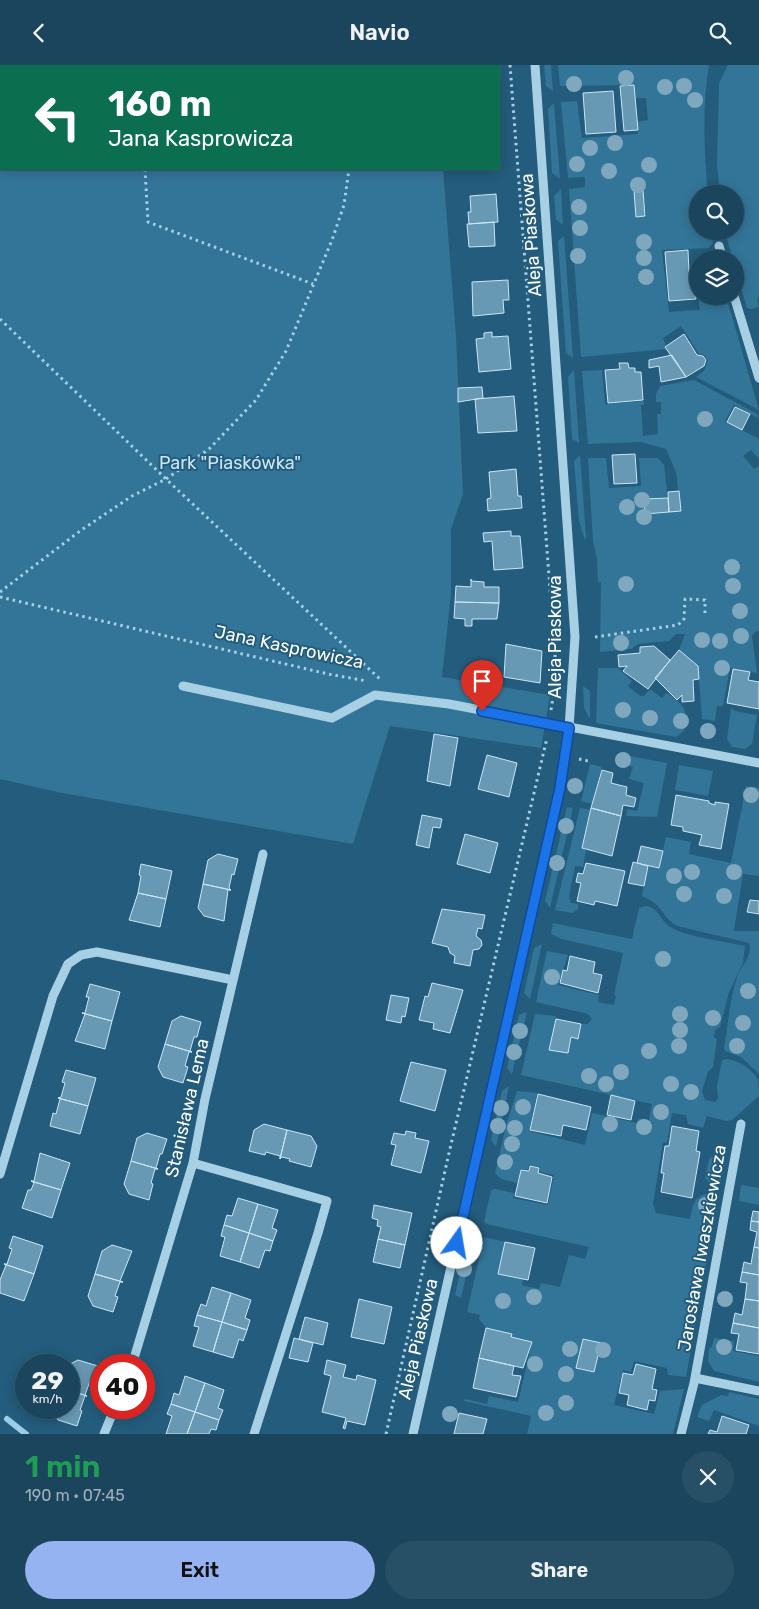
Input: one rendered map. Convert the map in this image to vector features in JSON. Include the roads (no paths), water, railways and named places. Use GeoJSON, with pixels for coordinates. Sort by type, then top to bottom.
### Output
{"type":"FeatureCollection","features":[{"type":"Feature","properties":{"kind":"street","name":"Aleja Piaskowa"},"geometry":{"type":"LineString","coordinates":[[414,1434],[560,788],[569,728],[575,637],[573,588],[534,65]]}},
{"type":"Feature","properties":{"kind":"street"},"geometry":{"type":"LineString","coordinates":[[719,246],[720,250]]}},
{"type":"Feature","properties":{"kind":"street"},"geometry":{"type":"LineString","coordinates":[[737,305],[759,378]]}},
{"type":"Feature","properties":{"kind":"street"},"geometry":{"type":"LineString","coordinates":[[183,686],[332,718],[375,695],[397,697],[449,704],[759,763]]}},
{"type":"Feature","properties":{"kind":"street","name":"Stanisława Lema"},"geometry":{"type":"LineString","coordinates":[[135,1354],[194,1163],[205,1099],[263,855]]}},
{"type":"Feature","properties":{"kind":"street"},"geometry":{"type":"LineString","coordinates":[[0,1174],[53,996],[68,964],[81,955],[97,952],[233,980]]}},
{"type":"Feature","properties":{"kind":"street","name":"Jarosława Iwaszkiewicza"},"geometry":{"type":"LineString","coordinates":[[681,1434],[695,1378],[741,1123]]}},
{"type":"Feature","properties":{"kind":"street"},"geometry":{"type":"LineString","coordinates":[[194,1163],[326,1201],[318,1233],[254,1434]]}},
{"type":"Feature","properties":{"kind":"street","name":"Jarosława Iwaszkiewicza"},"geometry":{"type":"LineString","coordinates":[[695,1378],[759,1391]]}},
{"type":"Feature","properties":{"kind":"street"},"geometry":{"type":"LineString","coordinates":[[104,1434],[111,1419]]}},
{"type":"Feature","properties":{"kind":"waterway"},"geometry":{"type":"LineString","coordinates":[[7,1419],[26,1434]]}},
{"type":"Feature","properties":{"kind":"park label","name":"Park \"Piaskówka\""},"geometry":{"type":"Point","coordinates":[230,463]}}]}
